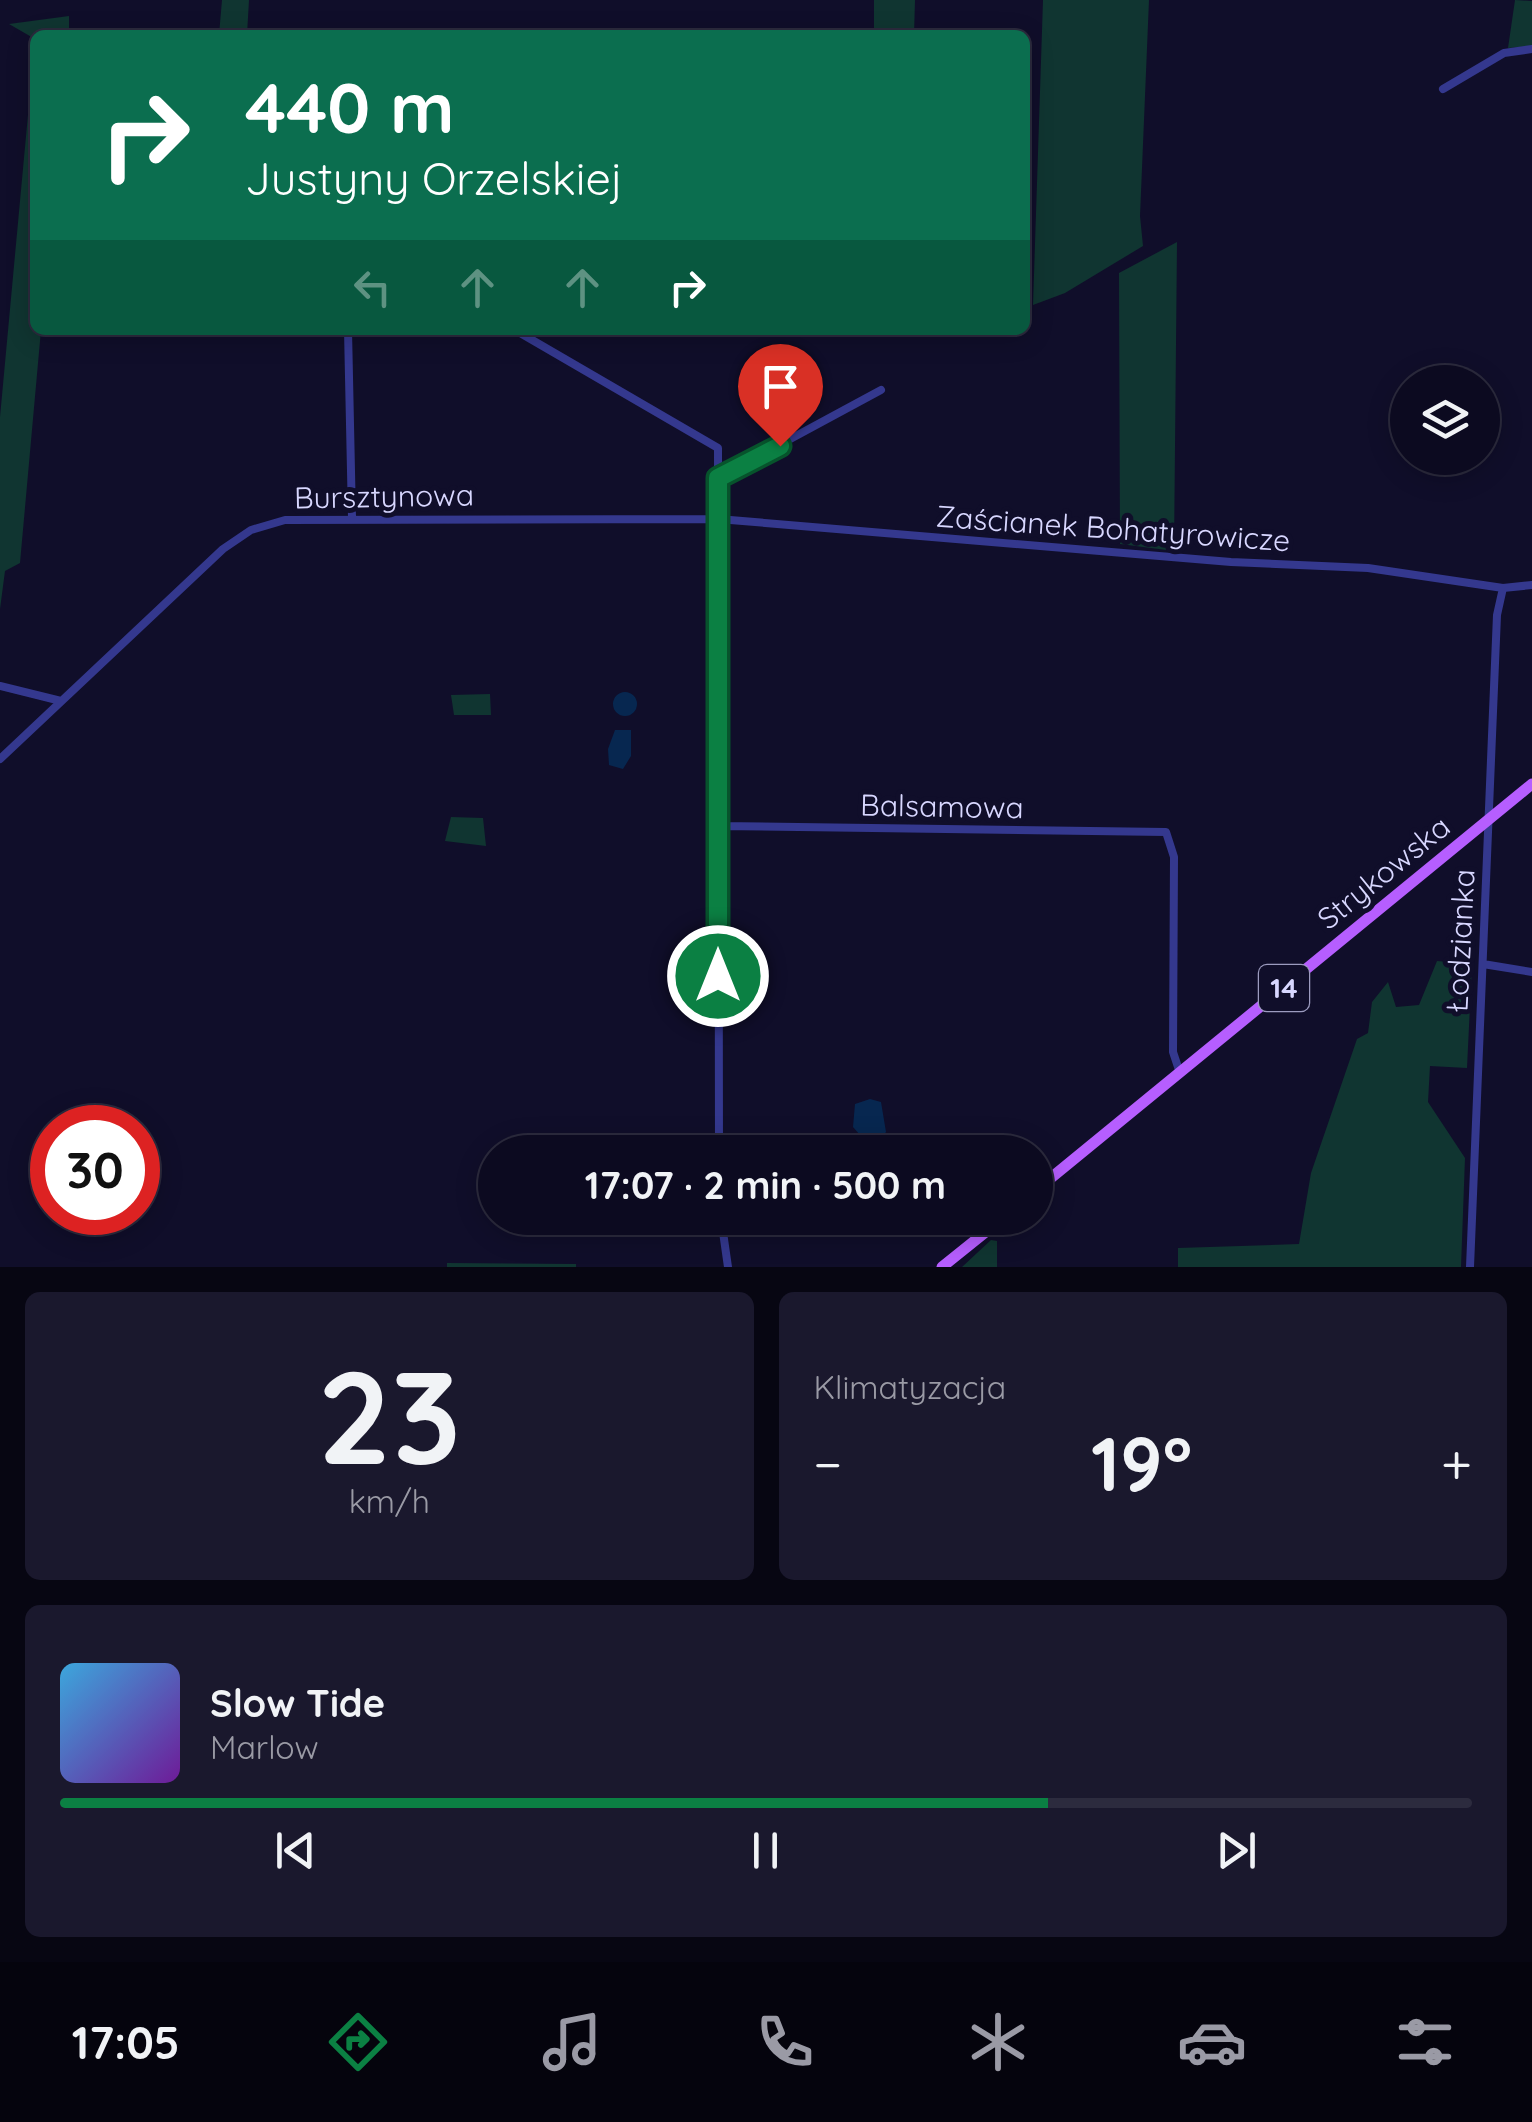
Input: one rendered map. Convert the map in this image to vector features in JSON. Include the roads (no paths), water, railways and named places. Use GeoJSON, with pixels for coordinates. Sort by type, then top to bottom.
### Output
{"type":"FeatureCollection","features":[{"type":"Feature","properties":{"kind":"main road","name":"Strykowska"},"geometry":{"type":"LineString","coordinates":[[1053,1176],[1532,784]]}},
{"type":"Feature","properties":{"kind":"main road"},"geometry":{"type":"LineString","coordinates":[[942,1267],[982,1235]]}},
{"type":"Feature","properties":{"kind":"street"},"geometry":{"type":"LineString","coordinates":[[1444,89],[1504,53],[1532,49]]}},
{"type":"Feature","properties":{"kind":"street"},"geometry":{"type":"LineString","coordinates":[[348,335],[352,518]]}},
{"type":"Feature","properties":{"kind":"street"},"geometry":{"type":"LineString","coordinates":[[524,335],[718,448],[719,1135]]}},
{"type":"Feature","properties":{"kind":"street"},"geometry":{"type":"LineString","coordinates":[[718,478],[881,390]]}},
{"type":"Feature","properties":{"kind":"street","name":"Bursztynowa"},"geometry":{"type":"LineString","coordinates":[[0,759],[240,536],[272,522],[352,518],[718,519]]}},
{"type":"Feature","properties":{"kind":"street","name":"Zaścianek Bohatyrowicze"},"geometry":{"type":"LineString","coordinates":[[718,519],[1232,562],[1368,568],[1503,588]]}},
{"type":"Feature","properties":{"kind":"street"},"geometry":{"type":"LineString","coordinates":[[1503,588],[1532,585]]}},
{"type":"Feature","properties":{"kind":"street","name":"Łodzianka"},"geometry":{"type":"LineString","coordinates":[[1470,1267],[1498,616],[1503,588]]}},
{"type":"Feature","properties":{"kind":"street"},"geometry":{"type":"LineString","coordinates":[[0,686],[61,701]]}},
{"type":"Feature","properties":{"kind":"street","name":"Balsamowa"},"geometry":{"type":"LineString","coordinates":[[718,826],[1166,832],[1174,857],[1173,1052],[1180,1073]]}},
{"type":"Feature","properties":{"kind":"street"},"geometry":{"type":"LineString","coordinates":[[1483,964],[1532,972]]}},
{"type":"Feature","properties":{"kind":"street"},"geometry":{"type":"LineString","coordinates":[[723,1235],[728,1267]]}},
{"type":"Feature","properties":{"kind":"water"},"geometry":{"type":"Polygon","coordinates":[[[625,692],[634,695],[634,713],[625,716],[616,713],[613,704],[616,695],[625,692]]]}},
{"type":"Feature","properties":{"kind":"water"},"geometry":{"type":"Polygon","coordinates":[[[615,730],[631,730],[631,756],[623,769],[609,765],[608,749],[615,730]]]}},
{"type":"Feature","properties":{"kind":"water"},"geometry":{"type":"Polygon","coordinates":[[[870,1099],[881,1102],[883,1135],[860,1135],[853,1127],[855,1104],[870,1099]]]}}]}
